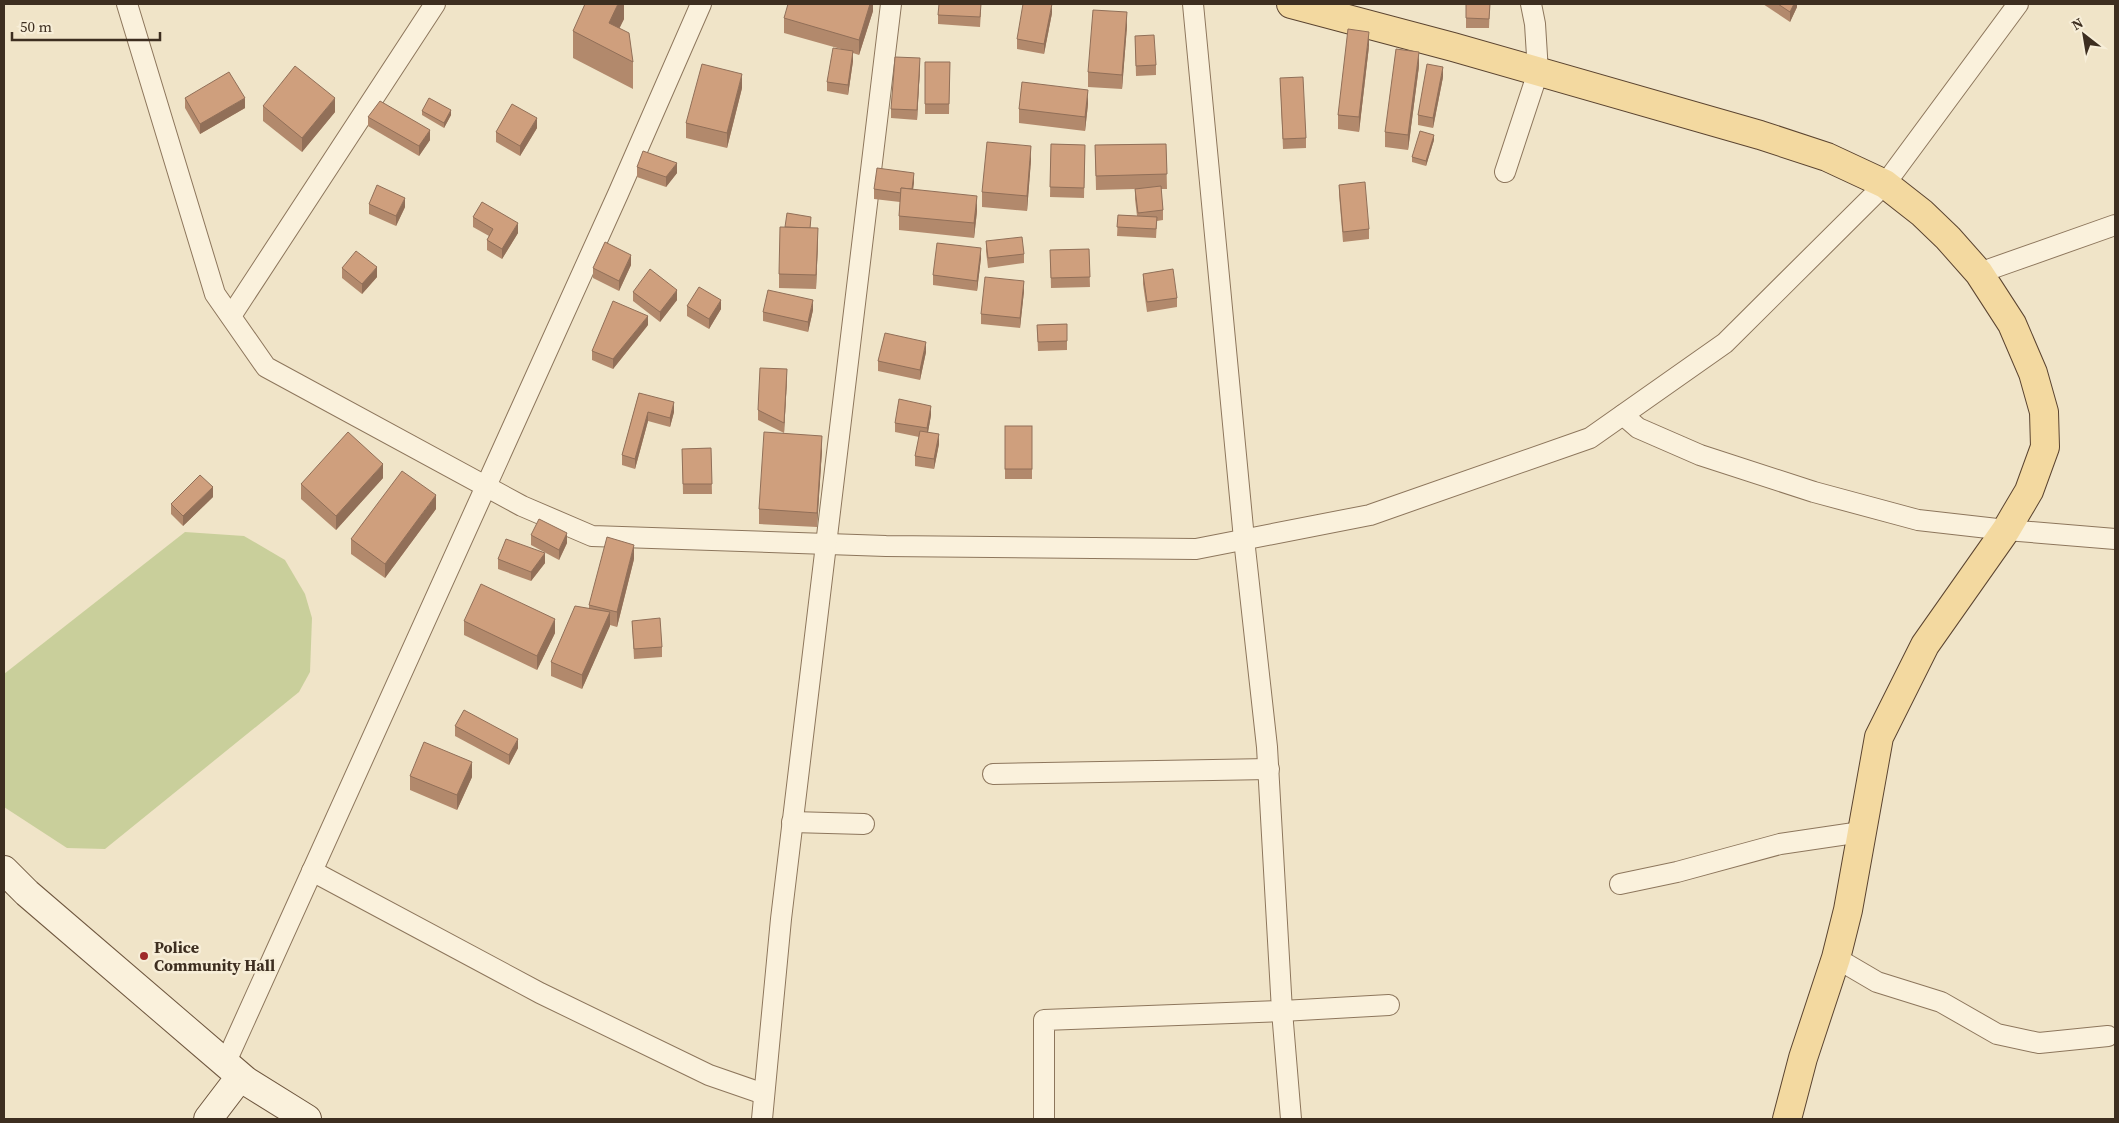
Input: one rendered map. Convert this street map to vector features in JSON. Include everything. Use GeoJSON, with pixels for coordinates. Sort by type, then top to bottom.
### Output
{"type":"FeatureCollection","features":[{"type":"Feature","properties":{"kind":"main road"},"geometry":{"type":"LineString","coordinates":[[1291,4],[1760,135],[1827,157],[1885,184],[1948,238],[1979,273],[2012,324],[2033,373],[2044,412],[2045,447],[2029,491],[2006,530],[1924,645],[1879,737],[1848,910],[1836,958],[1803,1058],[1787,1119]]}},
{"type":"Feature","properties":{"kind":"street"},"geometry":{"type":"LineString","coordinates":[[127,4],[215,294],[266,368],[522,506],[592,536],[826,544],[1196,549],[1370,515],[1590,438],[1725,343],[1885,184],[2018,4]]}},
{"type":"Feature","properties":{"kind":"street"},"geometry":{"type":"LineString","coordinates":[[231,316],[435,4]]}},
{"type":"Feature","properties":{"kind":"street"},"geometry":{"type":"LineString","coordinates":[[208,1119],[233,1070],[312,871],[484,486],[618,194],[701,4]]}},
{"type":"Feature","properties":{"kind":"street"},"geometry":{"type":"LineString","coordinates":[[762,1119],[792,822],[891,4]]}},
{"type":"Feature","properties":{"kind":"street"},"geometry":{"type":"LineString","coordinates":[[1193,4],[1268,769],[1282,1011],[1291,1119]]}},
{"type":"Feature","properties":{"kind":"street"},"geometry":{"type":"LineString","coordinates":[[1505,172],[1538,72],[1535,24],[1531,4]]}},
{"type":"Feature","properties":{"kind":"street"},"geometry":{"type":"LineString","coordinates":[[1979,273],[2115,225]]}},
{"type":"Feature","properties":{"kind":"street"},"geometry":{"type":"LineString","coordinates":[[1624,415],[1638,428],[1700,455],[1814,492],[1918,520],[2006,530],[2115,539]]}},
{"type":"Feature","properties":{"kind":"street"},"geometry":{"type":"LineString","coordinates":[[993,774],[1268,769]]}},
{"type":"Feature","properties":{"kind":"street"},"geometry":{"type":"LineString","coordinates":[[792,822],[864,824]]}},
{"type":"Feature","properties":{"kind":"street"},"geometry":{"type":"LineString","coordinates":[[1620,884],[1677,872],[1780,844],[1861,832]]}},
{"type":"Feature","properties":{"kind":"street"},"geometry":{"type":"LineString","coordinates":[[4,870],[26,893],[233,1070],[307,1119]]}},
{"type":"Feature","properties":{"kind":"street"},"geometry":{"type":"LineString","coordinates":[[312,871],[540,993],[709,1075],[764,1094]]}},
{"type":"Feature","properties":{"kind":"street"},"geometry":{"type":"LineString","coordinates":[[1836,958],[1877,982],[1941,1002],[1997,1034],[2039,1043],[2108,1036]]}},
{"type":"Feature","properties":{"kind":"street"},"geometry":{"type":"LineString","coordinates":[[1044,1119],[1044,1020],[1389,1005]]}},
{"type":"Feature","properties":{"kind":"green space"},"geometry":{"type":"Polygon","coordinates":[[[185,532],[244,536],[285,560],[305,594],[312,618],[310,672],[299,692],[105,849],[67,848],[4,807],[4,674],[185,532]]]}},
{"type":"Feature","properties":{"kind":"building"},"geometry":{"type":"Polygon","coordinates":[[[585,4],[618,4],[609,23],[629,33],[633,62],[573,31],[585,4]]]}},
{"type":"Feature","properties":{"kind":"building"},"geometry":{"type":"Polygon","coordinates":[[[788,4],[870,4],[859,40],[784,18],[788,4]]]}},
{"type":"Feature","properties":{"kind":"building"},"geometry":{"type":"Polygon","coordinates":[[[939,4],[981,4],[980,17],[938,15],[939,4]]]}},
{"type":"Feature","properties":{"kind":"building"},"geometry":{"type":"Polygon","coordinates":[[[1023,4],[1052,4],[1044,44],[1017,39],[1023,4]]]}},
{"type":"Feature","properties":{"kind":"building"},"geometry":{"type":"Polygon","coordinates":[[[1466,4],[1490,4],[1489,19],[1466,18],[1466,4]]]}},
{"type":"Feature","properties":{"kind":"building"},"geometry":{"type":"Polygon","coordinates":[[[1778,4],[1794,4],[1790,12],[1778,4]]]}},
{"type":"Feature","properties":{"kind":"building"},"geometry":{"type":"Polygon","coordinates":[[[1093,10],[1127,12],[1122,75],[1088,72],[1093,10]]]}},
{"type":"Feature","properties":{"kind":"building"},"geometry":{"type":"Polygon","coordinates":[[[1348,29],[1369,32],[1359,117],[1338,115],[1348,29]]]}},
{"type":"Feature","properties":{"kind":"building"},"geometry":{"type":"Polygon","coordinates":[[[1154,35],[1156,65],[1136,66],[1135,36],[1154,35]]]}},
{"type":"Feature","properties":{"kind":"building"},"geometry":{"type":"Polygon","coordinates":[[[833,48],[853,51],[848,85],[827,82],[833,48]]]}},
{"type":"Feature","properties":{"kind":"building"},"geometry":{"type":"Polygon","coordinates":[[[1396,49],[1419,52],[1408,135],[1385,132],[1396,49]]]}},
{"type":"Feature","properties":{"kind":"building"},"geometry":{"type":"Polygon","coordinates":[[[895,57],[920,58],[917,110],[891,109],[895,57]]]}},
{"type":"Feature","properties":{"kind":"building"},"geometry":{"type":"Polygon","coordinates":[[[925,62],[950,62],[949,104],[925,104],[925,62]]]}},
{"type":"Feature","properties":{"kind":"building"},"geometry":{"type":"Polygon","coordinates":[[[702,64],[742,74],[727,133],[686,123],[702,64]]]}},
{"type":"Feature","properties":{"kind":"building"},"geometry":{"type":"Polygon","coordinates":[[[1427,64],[1443,67],[1433,118],[1418,115],[1427,64]]]}},
{"type":"Feature","properties":{"kind":"building"},"geometry":{"type":"Polygon","coordinates":[[[295,66],[335,98],[302,138],[263,106],[295,66]]]}},
{"type":"Feature","properties":{"kind":"building"},"geometry":{"type":"Polygon","coordinates":[[[229,72],[245,98],[200,124],[185,98],[229,72]]]}},
{"type":"Feature","properties":{"kind":"building"},"geometry":{"type":"Polygon","coordinates":[[[1303,77],[1306,138],[1283,139],[1280,78],[1303,77]]]}},
{"type":"Feature","properties":{"kind":"building"},"geometry":{"type":"Polygon","coordinates":[[[1022,82],[1088,90],[1085,117],[1019,109],[1022,82]]]}},
{"type":"Feature","properties":{"kind":"building"},"geometry":{"type":"Polygon","coordinates":[[[429,98],[451,110],[444,123],[422,111],[429,98]]]}},
{"type":"Feature","properties":{"kind":"building"},"geometry":{"type":"Polygon","coordinates":[[[380,101],[430,130],[419,146],[368,117],[380,101]]]}},
{"type":"Feature","properties":{"kind":"building"},"geometry":{"type":"Polygon","coordinates":[[[512,104],[537,118],[520,146],[496,132],[512,104]]]}},
{"type":"Feature","properties":{"kind":"building"},"geometry":{"type":"Polygon","coordinates":[[[1420,131],[1434,135],[1426,161],[1412,157],[1420,131]]]}},
{"type":"Feature","properties":{"kind":"building"},"geometry":{"type":"Polygon","coordinates":[[[987,142],[1031,146],[1027,196],[982,192],[987,142]]]}},
{"type":"Feature","properties":{"kind":"building"},"geometry":{"type":"Polygon","coordinates":[[[1051,144],[1085,145],[1084,188],[1050,187],[1051,144]]]}},
{"type":"Feature","properties":{"kind":"building"},"geometry":{"type":"Polygon","coordinates":[[[1166,144],[1167,174],[1096,176],[1095,145],[1166,144]]]}},
{"type":"Feature","properties":{"kind":"building"},"geometry":{"type":"Polygon","coordinates":[[[643,151],[677,163],[666,177],[637,167],[643,151]]]}},
{"type":"Feature","properties":{"kind":"building"},"geometry":{"type":"Polygon","coordinates":[[[877,168],[914,173],[912,189],[901,188],[901,193],[874,189],[877,168]]]}},
{"type":"Feature","properties":{"kind":"building"},"geometry":{"type":"Polygon","coordinates":[[[1365,182],[1369,229],[1343,232],[1339,185],[1365,182]]]}},
{"type":"Feature","properties":{"kind":"building"},"geometry":{"type":"Polygon","coordinates":[[[377,185],[405,198],[396,216],[369,204],[377,185]]]}},
{"type":"Feature","properties":{"kind":"building"},"geometry":{"type":"Polygon","coordinates":[[[1161,186],[1163,210],[1138,213],[1135,189],[1161,186]]]}},
{"type":"Feature","properties":{"kind":"building"},"geometry":{"type":"Polygon","coordinates":[[[901,188],[977,196],[974,223],[899,216],[901,188]]]}},
{"type":"Feature","properties":{"kind":"building"},"geometry":{"type":"Polygon","coordinates":[[[482,202],[518,223],[502,249],[487,240],[493,229],[473,217],[482,202]]]}},
{"type":"Feature","properties":{"kind":"building"},"geometry":{"type":"Polygon","coordinates":[[[787,213],[811,217],[810,228],[785,227],[787,213]]]}},
{"type":"Feature","properties":{"kind":"building"},"geometry":{"type":"Polygon","coordinates":[[[1118,215],[1157,217],[1156,229],[1117,227],[1118,215]]]}},
{"type":"Feature","properties":{"kind":"building"},"geometry":{"type":"Polygon","coordinates":[[[780,227],[818,228],[816,275],[779,274],[780,227]]]}},
{"type":"Feature","properties":{"kind":"building"},"geometry":{"type":"Polygon","coordinates":[[[1022,237],[1024,254],[988,258],[986,241],[1022,237]]]}},
{"type":"Feature","properties":{"kind":"building"},"geometry":{"type":"Polygon","coordinates":[[[605,242],[631,255],[619,281],[593,268],[605,242]]]}},
{"type":"Feature","properties":{"kind":"building"},"geometry":{"type":"Polygon","coordinates":[[[937,243],[981,248],[977,281],[933,275],[937,243]]]}},
{"type":"Feature","properties":{"kind":"building"},"geometry":{"type":"Polygon","coordinates":[[[1089,249],[1090,277],[1051,278],[1050,250],[1089,249]]]}},
{"type":"Feature","properties":{"kind":"building"},"geometry":{"type":"Polygon","coordinates":[[[356,251],[377,267],[362,284],[342,268],[356,251]]]}},
{"type":"Feature","properties":{"kind":"building"},"geometry":{"type":"Polygon","coordinates":[[[650,269],[677,290],[660,312],[633,292],[650,269]]]}},
{"type":"Feature","properties":{"kind":"building"},"geometry":{"type":"Polygon","coordinates":[[[1173,269],[1177,298],[1147,302],[1143,274],[1173,269]]]}},
{"type":"Feature","properties":{"kind":"building"},"geometry":{"type":"Polygon","coordinates":[[[985,277],[1024,281],[1020,318],[981,314],[985,277]]]}},
{"type":"Feature","properties":{"kind":"building"},"geometry":{"type":"Polygon","coordinates":[[[699,287],[721,300],[709,319],[687,306],[699,287]]]}},
{"type":"Feature","properties":{"kind":"building"},"geometry":{"type":"Polygon","coordinates":[[[768,290],[813,300],[808,322],[763,312],[768,290]]]}},
{"type":"Feature","properties":{"kind":"building"},"geometry":{"type":"Polygon","coordinates":[[[613,301],[648,316],[613,359],[592,351],[613,301]]]}},
{"type":"Feature","properties":{"kind":"building"},"geometry":{"type":"Polygon","coordinates":[[[1067,324],[1067,341],[1038,342],[1037,325],[1067,324]]]}},
{"type":"Feature","properties":{"kind":"building"},"geometry":{"type":"Polygon","coordinates":[[[885,333],[926,342],[920,370],[878,361],[885,333]]]}},
{"type":"Feature","properties":{"kind":"building"},"geometry":{"type":"Polygon","coordinates":[[[760,368],[787,369],[784,423],[758,410],[760,368]]]}},
{"type":"Feature","properties":{"kind":"building"},"geometry":{"type":"Polygon","coordinates":[[[639,393],[674,402],[670,418],[648,412],[635,459],[622,455],[639,393]]]}},
{"type":"Feature","properties":{"kind":"building"},"geometry":{"type":"Polygon","coordinates":[[[899,399],[931,406],[927,428],[895,423],[899,399]]]}},
{"type":"Feature","properties":{"kind":"building"},"geometry":{"type":"Polygon","coordinates":[[[1005,426],[1032,426],[1032,469],[1005,469],[1005,426]]]}},
{"type":"Feature","properties":{"kind":"building"},"geometry":{"type":"Polygon","coordinates":[[[920,431],[939,434],[934,459],[915,456],[920,431]]]}},
{"type":"Feature","properties":{"kind":"building"},"geometry":{"type":"Polygon","coordinates":[[[348,432],[383,464],[336,516],[301,484],[348,432]]]}},
{"type":"Feature","properties":{"kind":"building"},"geometry":{"type":"Polygon","coordinates":[[[764,432],[822,436],[817,513],[759,509],[764,432]]]}},
{"type":"Feature","properties":{"kind":"building"},"geometry":{"type":"Polygon","coordinates":[[[711,448],[712,484],[683,484],[682,449],[711,448]]]}},
{"type":"Feature","properties":{"kind":"building"},"geometry":{"type":"Polygon","coordinates":[[[402,471],[436,495],[385,564],[351,539],[402,471]]]}},
{"type":"Feature","properties":{"kind":"building"},"geometry":{"type":"Polygon","coordinates":[[[200,475],[213,487],[183,516],[171,504],[200,475]]]}},
{"type":"Feature","properties":{"kind":"building"},"geometry":{"type":"Polygon","coordinates":[[[539,519],[567,533],[559,550],[531,535],[539,519]]]}},
{"type":"Feature","properties":{"kind":"building"},"geometry":{"type":"Polygon","coordinates":[[[607,537],[634,545],[617,612],[589,605],[607,537]]]}},
{"type":"Feature","properties":{"kind":"building"},"geometry":{"type":"Polygon","coordinates":[[[506,539],[545,553],[531,572],[498,559],[506,539]]]}},
{"type":"Feature","properties":{"kind":"building"},"geometry":{"type":"Polygon","coordinates":[[[481,584],[555,619],[537,656],[464,621],[481,584]]]}},
{"type":"Feature","properties":{"kind":"building"},"geometry":{"type":"Polygon","coordinates":[[[575,606],[610,612],[582,675],[551,662],[575,606]]]}},
{"type":"Feature","properties":{"kind":"building"},"geometry":{"type":"Polygon","coordinates":[[[660,618],[662,647],[634,649],[632,621],[660,618]]]}},
{"type":"Feature","properties":{"kind":"building"},"geometry":{"type":"Polygon","coordinates":[[[464,710],[518,739],[509,755],[455,726],[464,710]]]}},
{"type":"Feature","properties":{"kind":"building"},"geometry":{"type":"Polygon","coordinates":[[[424,742],[472,762],[457,795],[410,776],[424,742]]]}},
{"type":"Feature","properties":{"kind":"place","name":"Police Community Hall"},"geometry":{"type":"Point","coordinates":[144,956]}}]}
